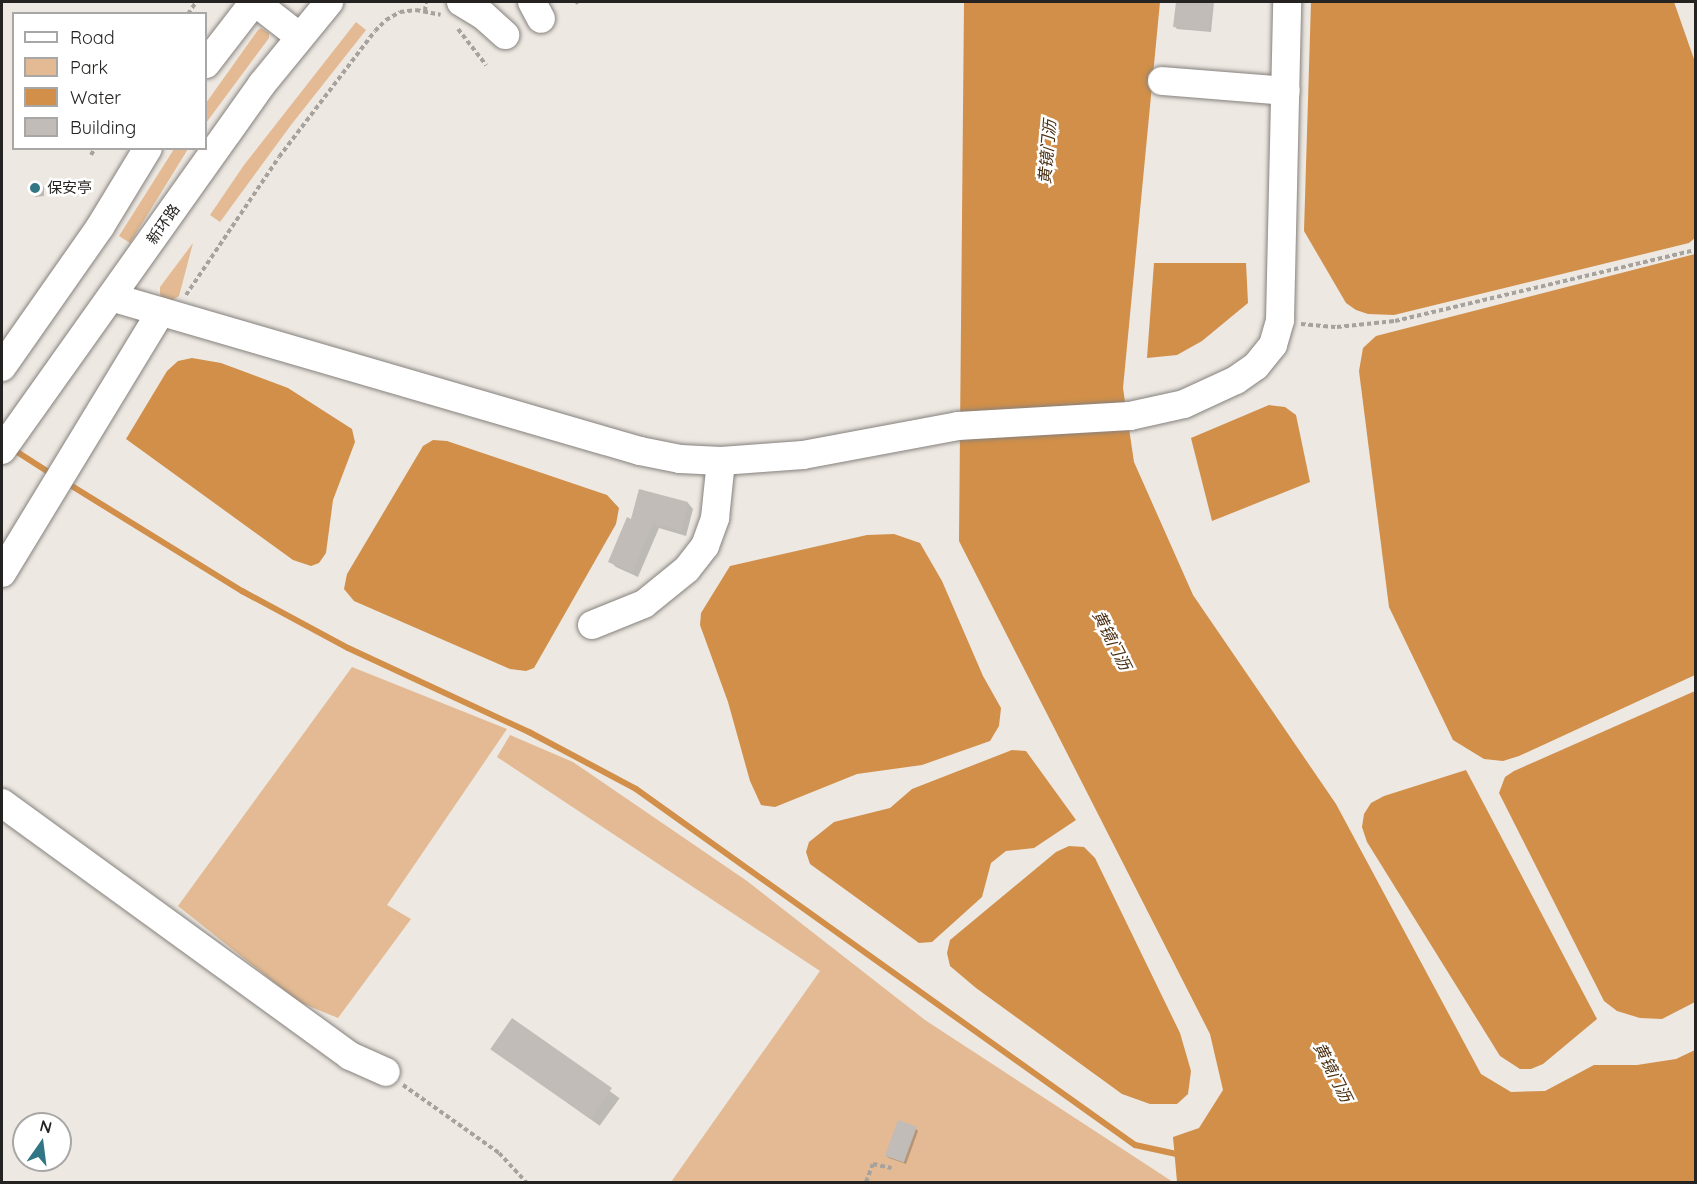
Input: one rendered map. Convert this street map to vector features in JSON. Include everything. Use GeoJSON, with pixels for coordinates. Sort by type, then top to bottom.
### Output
{"type":"FeatureCollection","features":[{"type":"Feature","properties":{"kind":"street"},"geometry":{"type":"LineString","coordinates":[[207,63],[254,2],[300,37],[322,18],[351,2]]}},
{"type":"Feature","properties":{"kind":"street","name":"新环路"},"geometry":{"type":"LineString","coordinates":[[2,450],[262,84],[329,2]]}},
{"type":"Feature","properties":{"kind":"street"},"geometry":{"type":"LineString","coordinates":[[453,15],[483,15],[506,35],[488,2]]}},
{"type":"Feature","properties":{"kind":"street"},"geometry":{"type":"LineString","coordinates":[[111,297],[640,451],[680,459],[722,461],[803,455],[958,426],[1130,416],[1184,404],[1236,380],[1256,366],[1273,345],[1280,320],[1287,2]]}},
{"type":"Feature","properties":{"kind":"street"},"geometry":{"type":"LineString","coordinates":[[1162,81],[1286,91]]}},
{"type":"Feature","properties":{"kind":"street"},"geometry":{"type":"LineString","coordinates":[[2,367],[100,226],[147,150]]}},
{"type":"Feature","properties":{"kind":"street"},"geometry":{"type":"LineString","coordinates":[[2,573],[166,313]]}},
{"type":"Feature","properties":{"kind":"street"},"geometry":{"type":"LineString","coordinates":[[592,625],[644,604],[687,569],[705,546],[715,518],[722,461]]}},
{"type":"Feature","properties":{"kind":"street"},"geometry":{"type":"LineString","coordinates":[[2,803],[350,1056],[386,1072]]}},
{"type":"Feature","properties":{"kind":"path"},"geometry":{"type":"LineString","coordinates":[[425,11],[426,2]]}},
{"type":"Feature","properties":{"kind":"path"},"geometry":{"type":"LineString","coordinates":[[166,313],[279,157],[386,20],[400,12],[425,11],[453,15],[486,65]]}},
{"type":"Feature","properties":{"kind":"path"},"geometry":{"type":"LineString","coordinates":[[91,155],[94,150]]}},
{"type":"Feature","properties":{"kind":"path"},"geometry":{"type":"LineString","coordinates":[[1280,320],[1337,327],[1395,321],[1695,250]]}},
{"type":"Feature","properties":{"kind":"path"},"geometry":{"type":"LineString","coordinates":[[386,1072],[499,1153],[526,1182]]}},
{"type":"Feature","properties":{"kind":"path"},"geometry":{"type":"LineString","coordinates":[[866,1182],[873,1164],[892,1168]]}},
{"type":"Feature","properties":{"kind":"green space"},"geometry":{"type":"Polygon","coordinates":[[[356,22],[366,30],[291,125],[220,222],[210,215],[244,165],[356,22]]]}},
{"type":"Feature","properties":{"kind":"green space"},"geometry":{"type":"Polygon","coordinates":[[[261,28],[269,33],[269,38],[207,122],[207,102],[261,28]]]}},
{"type":"Feature","properties":{"kind":"green space"},"geometry":{"type":"Polygon","coordinates":[[[173,150],[187,150],[130,243],[119,236],[173,150]]]}},
{"type":"Feature","properties":{"kind":"green space"},"geometry":{"type":"Polygon","coordinates":[[[193,243],[179,296],[165,305],[160,294],[160,287],[193,243]]]}},
{"type":"Feature","properties":{"kind":"green space"},"geometry":{"type":"Polygon","coordinates":[[[352,667],[507,729],[387,905],[411,919],[338,1018],[299,1002],[178,906],[352,667]]]}},
{"type":"Feature","properties":{"kind":"green space"},"geometry":{"type":"Polygon","coordinates":[[[510,735],[573,762],[747,881],[925,1020],[1173,1182],[671,1182],[820,971],[497,757],[510,735]]]}},
{"type":"Feature","properties":{"kind":"water","name":"黄镜门沥"},"geometry":{"type":"Polygon","coordinates":[[[964,2],[1160,2],[1123,388],[1134,462],[1193,595],[1336,804],[1481,1074],[1511,1092],[1545,1091],[1594,1065],[1637,1065],[1676,1059],[1695,1050],[1695,1182],[1177,1182],[1173,1137],[1199,1128],[1223,1090],[1210,1034],[959,541],[964,2]]]}},
{"type":"Feature","properties":{"kind":"water"},"geometry":{"type":"Polygon","coordinates":[[[1311,2],[1674,2],[1695,62],[1695,238],[1689,243],[1394,315],[1368,314],[1356,310],[1346,303],[1304,231],[1311,2]]]}},
{"type":"Feature","properties":{"kind":"water"},"geometry":{"type":"Polygon","coordinates":[[[1695,254],[1695,675],[1519,756],[1503,761],[1484,759],[1453,740],[1389,607],[1359,371],[1363,348],[1376,336],[1695,254]]]}},
{"type":"Feature","properties":{"kind":"water"},"geometry":{"type":"Polygon","coordinates":[[[1154,263],[1246,263],[1248,303],[1202,341],[1177,355],[1147,358],[1154,263]]]}},
{"type":"Feature","properties":{"kind":"water"},"geometry":{"type":"Polygon","coordinates":[[[192,358],[221,363],[288,388],[352,429],[355,442],[333,500],[326,553],[319,563],[311,566],[293,560],[126,439],[167,371],[178,361],[192,358]]]}},
{"type":"Feature","properties":{"kind":"water"},"geometry":{"type":"Polygon","coordinates":[[[1269,405],[1285,407],[1296,415],[1310,482],[1212,521],[1191,438],[1269,405]]]}},
{"type":"Feature","properties":{"kind":"water"},"geometry":{"type":"Polygon","coordinates":[[[433,440],[447,441],[607,495],[619,508],[616,524],[534,668],[526,671],[510,669],[354,601],[344,589],[347,574],[423,446],[433,440]]]}},
{"type":"Feature","properties":{"kind":"water"},"geometry":{"type":"Polygon","coordinates":[[[894,534],[920,543],[942,581],[983,676],[1001,708],[999,726],[990,741],[922,765],[857,774],[775,807],[761,805],[750,781],[728,702],[700,625],[701,613],[730,566],[867,535],[894,534]]]}},
{"type":"Feature","properties":{"kind":"water"},"geometry":{"type":"Polygon","coordinates":[[[1695,691],[1695,1002],[1662,1019],[1640,1018],[1617,1011],[1604,1001],[1499,793],[1505,777],[1514,771],[1695,691]]]}},
{"type":"Feature","properties":{"kind":"water"},"geometry":{"type":"Polygon","coordinates":[[[1012,750],[1026,751],[1076,820],[1034,848],[1006,851],[991,863],[982,897],[932,942],[919,943],[810,864],[806,852],[809,842],[834,822],[890,808],[912,789],[1012,750]]]}},
{"type":"Feature","properties":{"kind":"water"},"geometry":{"type":"Polygon","coordinates":[[[1466,770],[1597,1019],[1543,1064],[1531,1069],[1520,1069],[1500,1056],[1367,842],[1362,827],[1364,814],[1371,803],[1384,796],[1466,770]]]}},
{"type":"Feature","properties":{"kind":"water"},"geometry":{"type":"Polygon","coordinates":[[[1069,846],[1084,847],[1095,858],[1180,1033],[1191,1071],[1188,1094],[1177,1104],[1150,1104],[1122,1094],[976,988],[950,966],[947,953],[950,940],[1056,852],[1069,846]]]}},
{"type":"Feature","properties":{"kind":"building"},"geometry":{"type":"Polygon","coordinates":[[[1176,2],[1212,2],[1209,31],[1173,27],[1176,2]]]}},
{"type":"Feature","properties":{"kind":"building","name":"保安亭"},"geometry":{"type":"Polygon","coordinates":[[[32,180],[38,180],[43,188],[41,194],[32,196],[27,191],[27,185],[32,180]]]}},
{"type":"Feature","properties":{"kind":"building"},"geometry":{"type":"Polygon","coordinates":[[[639,489],[688,502],[681,531],[653,523],[632,572],[608,562],[627,517],[631,519],[639,489]]]}},
{"type":"Feature","properties":{"kind":"building"},"geometry":{"type":"Polygon","coordinates":[[[512,1018],[612,1088],[590,1119],[490,1049],[512,1018]]]}},
{"type":"Feature","properties":{"kind":"building"},"geometry":{"type":"Polygon","coordinates":[[[898,1120],[917,1127],[904,1163],[885,1156],[898,1120]]]}},
{"type":"Feature","properties":{"kind":"waterway"},"geometry":{"type":"LineString","coordinates":[[11,448],[53,475]]}},
{"type":"Feature","properties":{"kind":"waterway"},"geometry":{"type":"LineString","coordinates":[[67,483],[242,591],[348,648],[529,732],[636,789],[1135,1145],[1181,1155]]}},
{"type":"Feature","properties":{"kind":"place","name":"保安亭"},"geometry":{"type":"Point","coordinates":[35,188]}}]}
